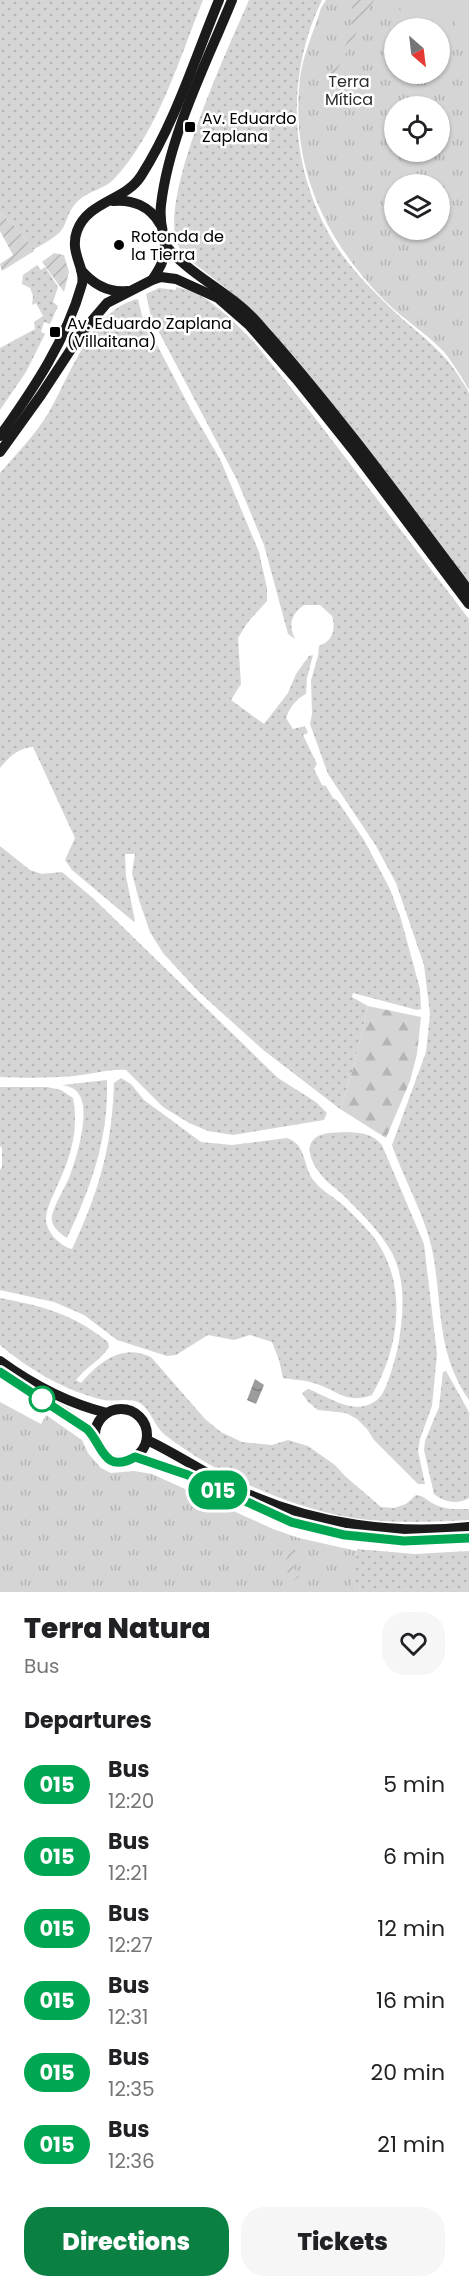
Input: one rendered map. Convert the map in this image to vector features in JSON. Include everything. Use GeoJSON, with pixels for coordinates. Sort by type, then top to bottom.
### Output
{"type":"FeatureCollection","features":[{"type":"Feature","properties":{"kind":"main road"},"geometry":{"type":"LineString","coordinates":[[0,436],[41,378],[61,341],[83,281],[75,256],[74,243],[77,230],[85,217],[96,207],[130,189],[140,178],[163,137],[219,0]]}},
{"type":"Feature","properties":{"kind":"main road"},"geometry":{"type":"LineString","coordinates":[[152,280],[163,264],[166,246],[160,213],[163,191],[176,142],[232,0]]}},
{"type":"Feature","properties":{"kind":"main road"},"geometry":{"type":"LineString","coordinates":[[109,201],[123,200],[137,203],[159,220],[165,232]]}},
{"type":"Feature","properties":{"kind":"main road"},"geometry":{"type":"LineString","coordinates":[[166,246],[184,266],[232,299],[262,327],[348,431],[469,591]]}},
{"type":"Feature","properties":{"kind":"main road"},"geometry":{"type":"LineString","coordinates":[[81,270],[103,289],[118,292],[133,290]]}},
{"type":"Feature","properties":{"kind":"main road"},"geometry":{"type":"LineString","coordinates":[[0,452],[83,331],[107,303],[152,280],[161,277],[176,279],[208,292],[249,325],[297,380],[356,454],[469,604]]}},
{"type":"Feature","properties":{"kind":"main road"},"geometry":{"type":"LineString","coordinates":[[0,1361],[30,1382],[57,1396],[86,1408],[107,1413]]}},
{"type":"Feature","properties":{"kind":"main road"},"geometry":{"type":"LineString","coordinates":[[0,1372],[66,1413],[95,1436]]}},
{"type":"Feature","properties":{"kind":"main road"},"geometry":{"type":"LineString","coordinates":[[118,1409],[134,1413],[144,1424],[147,1440],[141,1452],[135,1457],[124,1461],[106,1457],[97,1447],[95,1436],[99,1421],[107,1413],[118,1409]]}},
{"type":"Feature","properties":{"kind":"main road"},"geometry":{"type":"LineString","coordinates":[[147,1440],[247,1493],[293,1512],[378,1528],[441,1530],[469,1527]]}},
{"type":"Feature","properties":{"kind":"main road"},"geometry":{"type":"LineString","coordinates":[[135,1457],[188,1475],[291,1522],[345,1535],[404,1541],[469,1538]]}},
{"type":"Feature","properties":{"kind":"green space"},"geometry":{"type":"Polygon","coordinates":[[[0,0],[203,0],[155,118],[129,161],[113,180],[78,201],[60,232],[33,250],[15,226],[0,213],[0,0]]]}},
{"type":"Feature","properties":{"kind":"green space"},"geometry":{"type":"Polygon","coordinates":[[[249,0],[322,0],[310,29],[302,59],[298,90],[297,121],[300,151],[307,182],[332,239],[346,260],[379,297],[439,351],[469,394],[469,584],[269,327],[227,289],[191,261],[192,257],[177,243],[174,216],[181,178],[210,93],[249,0]]]}},
{"type":"Feature","properties":{"kind":"green space","name":"Terra Mítica"},"geometry":{"type":"Polygon","coordinates":[[[326,0],[469,0],[469,390],[444,352],[392,308],[363,277],[329,226],[306,171],[300,141],[298,110],[300,78],[306,52],[326,0]]]}},
{"type":"Feature","properties":{"kind":"green space"},"geometry":{"type":"Polygon","coordinates":[[[352,0],[374,0],[323,96],[316,99],[351,35],[352,0]]]}},
{"type":"Feature","properties":{"kind":"green space"},"geometry":{"type":"Polygon","coordinates":[[[393,0],[469,0],[469,37],[442,10],[436,18],[410,18],[393,0]]]}},
{"type":"Feature","properties":{"kind":"green space"},"geometry":{"type":"Polygon","coordinates":[[[0,213],[15,226],[34,251],[2,271],[0,264],[13,255],[0,231],[0,213]]]}},
{"type":"Feature","properties":{"kind":"green space"},"geometry":{"type":"Polygon","coordinates":[[[54,253],[64,255],[69,272],[64,292],[42,262],[54,253]]]}},
{"type":"Feature","properties":{"kind":"green space"},"geometry":{"type":"Polygon","coordinates":[[[37,265],[41,270],[45,267],[58,287],[53,302],[58,306],[50,324],[44,322],[41,332],[45,334],[26,372],[0,410],[0,348],[35,329],[34,322],[43,316],[36,303],[32,305],[33,296],[30,288],[22,284],[23,275],[37,265]]]}},
{"type":"Feature","properties":{"kind":"green space"},"geometry":{"type":"Polygon","coordinates":[[[176,287],[192,291],[209,301],[254,342],[469,619],[469,1400],[458,1382],[445,1345],[432,1249],[419,1210],[392,1145],[426,1052],[430,1014],[424,965],[396,883],[376,846],[328,774],[310,724],[311,680],[319,646],[328,641],[332,634],[334,625],[332,616],[320,605],[304,605],[296,612],[292,620],[295,639],[288,634],[264,545],[237,480],[151,317],[146,294],[159,288],[176,290],[176,287]]]}},
{"type":"Feature","properties":{"kind":"green space"},"geometry":{"type":"Polygon","coordinates":[[[138,299],[142,316],[190,408],[220,459],[259,552],[267,588],[267,601],[248,622],[238,638],[241,684],[231,700],[264,724],[288,693],[296,674],[309,656],[313,655],[307,678],[306,694],[299,698],[289,710],[286,718],[293,729],[305,726],[308,733],[303,735],[317,764],[314,769],[322,785],[326,786],[333,798],[337,800],[364,840],[390,889],[401,919],[420,989],[421,1009],[417,1010],[353,993],[352,997],[368,1006],[353,1069],[340,1109],[262,1049],[199,992],[163,953],[150,932],[139,900],[132,873],[135,854],[125,854],[126,876],[134,922],[72,870],[65,860],[75,838],[33,747],[14,754],[0,768],[0,473],[44,420],[74,363],[95,330],[122,305],[138,299]]]}},
{"type":"Feature","properties":{"kind":"green space"},"geometry":{"type":"Polygon","coordinates":[[[0,846],[30,870],[42,874],[62,872],[94,899],[278,1078],[316,1102],[327,1113],[324,1120],[233,1135],[208,1131],[189,1123],[163,1107],[126,1070],[66,1077],[0,1077],[0,846]]]}},
{"type":"Feature","properties":{"kind":"green space"},"geometry":{"type":"Polygon","coordinates":[[[368,1006],[421,1017],[417,1054],[410,1081],[386,1138],[340,1109],[353,1069],[368,1006]]]}},
{"type":"Feature","properties":{"kind":"green space"},"geometry":{"type":"Polygon","coordinates":[[[121,1078],[131,1084],[144,1100],[201,1142],[232,1145],[287,1138],[294,1141],[302,1151],[308,1170],[315,1182],[347,1208],[372,1235],[384,1253],[392,1273],[396,1294],[396,1315],[389,1356],[372,1395],[349,1398],[313,1383],[283,1378],[272,1342],[250,1335],[234,1340],[208,1335],[176,1355],[167,1356],[117,1340],[84,1315],[54,1302],[0,1290],[2,1148],[0,1146],[0,1087],[47,1087],[61,1090],[73,1098],[75,1121],[73,1142],[46,1215],[48,1229],[54,1238],[72,1249],[97,1188],[107,1149],[114,1083],[121,1078]]]}},
{"type":"Feature","properties":{"kind":"green space"},"geometry":{"type":"Polygon","coordinates":[[[107,1080],[105,1122],[97,1162],[84,1200],[67,1238],[54,1226],[52,1217],[75,1159],[81,1135],[83,1110],[77,1091],[62,1085],[107,1080]]]}},
{"type":"Feature","properties":{"kind":"green space"},"geometry":{"type":"Polygon","coordinates":[[[346,1132],[370,1136],[382,1145],[424,1244],[437,1354],[432,1406],[418,1451],[425,1484],[418,1484],[374,1440],[357,1419],[346,1413],[318,1410],[302,1393],[308,1389],[344,1404],[362,1407],[371,1404],[385,1389],[398,1347],[402,1288],[392,1253],[369,1222],[321,1175],[311,1156],[312,1141],[320,1135],[346,1132]]]}},
{"type":"Feature","properties":{"kind":"green space"},"geometry":{"type":"Polygon","coordinates":[[[0,1298],[30,1304],[70,1318],[83,1324],[108,1342],[109,1347],[106,1352],[76,1380],[81,1383],[95,1368],[112,1357],[130,1352],[140,1353],[151,1357],[205,1419],[221,1432],[242,1442],[272,1445],[288,1440],[308,1446],[335,1465],[381,1507],[394,1508],[406,1504],[416,1495],[442,1507],[469,1509],[469,1520],[394,1522],[343,1516],[289,1501],[236,1479],[165,1435],[140,1403],[131,1400],[104,1400],[76,1391],[49,1379],[11,1354],[0,1345],[0,1298]]]}},
{"type":"Feature","properties":{"kind":"green space"},"geometry":{"type":"Polygon","coordinates":[[[446,1371],[469,1412],[469,1498],[455,1502],[446,1501],[434,1494],[424,1450],[425,1441],[439,1407],[443,1372],[446,1371]]]}},
{"type":"Feature","properties":{"kind":"green space"},"geometry":{"type":"Polygon","coordinates":[[[0,1402],[41,1424],[46,1415],[82,1440],[88,1453],[101,1468],[111,1473],[134,1471],[152,1474],[273,1529],[299,1538],[357,1551],[351,1592],[0,1592],[0,1402]]]}},
{"type":"Feature","properties":{"kind":"green space"},"geometry":{"type":"Polygon","coordinates":[[[291,1548],[297,1551],[293,1553],[297,1560],[293,1565],[299,1577],[289,1583],[285,1581],[289,1573],[282,1569],[291,1548]]]}},
{"type":"Feature","properties":{"kind":"green space"},"geometry":{"type":"Polygon","coordinates":[[[357,1549],[415,1554],[469,1551],[469,1592],[342,1592],[356,1558],[357,1549]]]}},
{"type":"Feature","properties":{"kind":"water"},"geometry":{"type":"Polygon","coordinates":[[[255,1379],[264,1385],[256,1404],[247,1400],[255,1379]]]}},
{"type":"Feature","properties":{"kind":"bus line","name":"015"},"geometry":{"type":"LineString","coordinates":[[0,1372],[66,1413],[87,1429],[95,1436],[101,1453],[112,1460],[124,1461],[135,1457],[188,1475],[291,1522],[345,1535],[375,1540],[404,1541],[469,1538]]}},
{"type":"Feature","properties":{"kind":"place","name":"Av. Eduardo Zaplana"},"geometry":{"type":"Point","coordinates":[190,127]}},
{"type":"Feature","properties":{"kind":"place","name":"Rotonda de la Tierra"},"geometry":{"type":"Point","coordinates":[119,245]}},
{"type":"Feature","properties":{"kind":"place","name":"Av. Eduardo Zaplana (Villaitana)"},"geometry":{"type":"Point","coordinates":[55,332]}}]}
